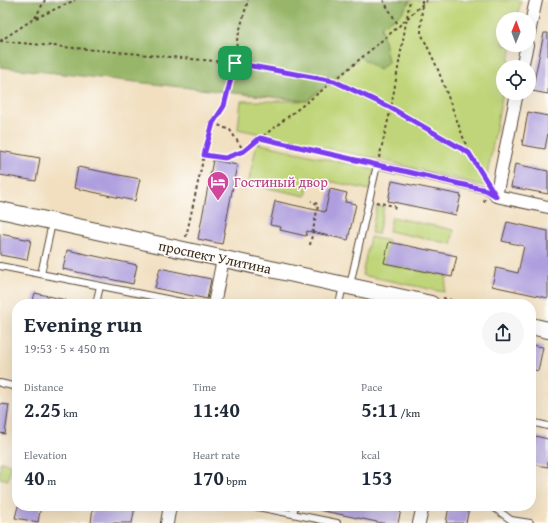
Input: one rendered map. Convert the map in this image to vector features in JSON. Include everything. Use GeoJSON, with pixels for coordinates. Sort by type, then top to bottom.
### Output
{"type":"FeatureCollection","features":[{"type":"Feature","properties":{"kind":"street"},"geometry":{"type":"LineString","coordinates":[[533,12],[536,0]]}},
{"type":"Feature","properties":{"kind":"street"},"geometry":{"type":"LineString","coordinates":[[516,100],[496,196],[548,206]]}},
{"type":"Feature","properties":{"kind":"street","name":"проспект Улитина"},"geometry":{"type":"LineString","coordinates":[[0,210],[407,299]]}},
{"type":"Feature","properties":{"kind":"street"},"geometry":{"type":"LineString","coordinates":[[215,299],[223,259]]}},
{"type":"Feature","properties":{"kind":"street"},"geometry":{"type":"LineString","coordinates":[[536,327],[548,330]]}},
{"type":"Feature","properties":{"kind":"street"},"geometry":{"type":"LineString","coordinates":[[166,523],[169,511]]}},
{"type":"Feature","properties":{"kind":"street"},"geometry":{"type":"LineString","coordinates":[[419,523],[422,511]]}},
{"type":"Feature","properties":{"kind":"lane"},"geometry":{"type":"LineString","coordinates":[[341,299],[346,286],[369,201],[377,165],[486,190],[496,196]]}},
{"type":"Feature","properties":{"kind":"lane"},"geometry":{"type":"LineString","coordinates":[[41,274],[52,222]]}},
{"type":"Feature","properties":{"kind":"lane"},"geometry":{"type":"LineString","coordinates":[[0,266],[166,299]]}},
{"type":"Feature","properties":{"kind":"lane"},"geometry":{"type":"LineString","coordinates":[[97,299],[100,286]]}},
{"type":"Feature","properties":{"kind":"lane"},"geometry":{"type":"LineString","coordinates":[[0,383],[12,386]]}},
{"type":"Feature","properties":{"kind":"lane"},"geometry":{"type":"LineString","coordinates":[[536,423],[548,426]]}},
{"type":"Feature","properties":{"kind":"lane"},"geometry":{"type":"LineString","coordinates":[[278,511],[337,523]]}},
{"type":"Feature","properties":{"kind":"lane"},"geometry":{"type":"LineString","coordinates":[[499,511],[511,520],[530,523]]}},
{"type":"Feature","properties":{"kind":"path"},"geometry":{"type":"LineString","coordinates":[[35,18],[45,0]]}},
{"type":"Feature","properties":{"kind":"path"},"geometry":{"type":"LineString","coordinates":[[0,41],[35,18],[75,0]]}},
{"type":"Feature","properties":{"kind":"path"},"geometry":{"type":"LineString","coordinates":[[183,250],[204,155],[213,123],[224,106],[235,63],[237,40],[248,0]]}},
{"type":"Feature","properties":{"kind":"path"},"geometry":{"type":"LineString","coordinates":[[383,0],[399,26]]}},
{"type":"Feature","properties":{"kind":"path"},"geometry":{"type":"LineString","coordinates":[[381,151],[391,108],[410,0]]}},
{"type":"Feature","properties":{"kind":"path"},"geometry":{"type":"LineString","coordinates":[[422,0],[421,33],[437,67],[469,153],[496,196]]}},
{"type":"Feature","properties":{"kind":"path"},"geometry":{"type":"LineString","coordinates":[[204,155],[225,158],[244,151],[334,81],[399,26],[427,0]]}},
{"type":"Feature","properties":{"kind":"path"},"geometry":{"type":"LineString","coordinates":[[0,41],[235,63],[334,81],[391,108],[469,153]]}},
{"type":"Feature","properties":{"kind":"path"},"geometry":{"type":"LineString","coordinates":[[213,123],[230,130],[244,151]]}},
{"type":"Feature","properties":{"kind":"path"},"geometry":{"type":"LineString","coordinates":[[260,138],[377,165]]}},
{"type":"Feature","properties":{"kind":"path"},"geometry":{"type":"LineString","coordinates":[[310,245],[318,206],[311,201]]}},
{"type":"Feature","properties":{"kind":"path"},"geometry":{"type":"LineString","coordinates":[[369,201],[394,206],[396,210]]}},
{"type":"Feature","properties":{"kind":"green space"},"geometry":{"type":"Polygon","coordinates":[[[0,0],[410,1],[400,15],[381,26],[388,62],[379,70],[360,57],[307,101],[0,67],[0,0]]]}},
{"type":"Feature","properties":{"kind":"green space"},"geometry":{"type":"Polygon","coordinates":[[[408,0],[521,0],[518,12],[496,12],[496,52],[511,52],[509,60],[496,60],[496,100],[501,100],[485,186],[378,159],[238,129],[241,101],[307,101],[360,57],[379,70],[388,62],[381,26],[400,15],[410,2],[408,0]]]}},
{"type":"Feature","properties":{"kind":"green space"},"geometry":{"type":"Polygon","coordinates":[[[257,143],[374,170],[370,190],[310,177],[306,196],[248,184],[257,143]]]}},
{"type":"Feature","properties":{"kind":"green space"},"geometry":{"type":"Polygon","coordinates":[[[377,206],[384,207],[378,234],[371,233],[377,206]]]}},
{"type":"Feature","properties":{"kind":"green space"},"geometry":{"type":"Polygon","coordinates":[[[392,217],[454,230],[451,244],[389,231],[392,217]]]}},
{"type":"Feature","properties":{"kind":"green space"},"geometry":{"type":"Polygon","coordinates":[[[370,237],[389,241],[384,263],[447,276],[444,292],[362,275],[370,237]]]}},
{"type":"Feature","properties":{"kind":"green space"},"geometry":{"type":"Polygon","coordinates":[[[0,462],[11,464],[8,480],[0,478],[0,462]]]}},
{"type":"Feature","properties":{"kind":"building"},"geometry":{"type":"Polygon","coordinates":[[[544,33],[548,33],[548,94],[536,92],[536,72],[544,33]]]}},
{"type":"Feature","properties":{"kind":"building"},"geometry":{"type":"Polygon","coordinates":[[[528,112],[548,116],[548,133],[545,149],[522,145],[528,112]]]}},
{"type":"Feature","properties":{"kind":"building"},"geometry":{"type":"Polygon","coordinates":[[[0,151],[40,158],[36,181],[0,175],[0,151]]]}},
{"type":"Feature","properties":{"kind":"building","name":"Гостиный двор"},"geometry":{"type":"Polygon","coordinates":[[[213,160],[237,165],[222,244],[198,239],[213,160]]]}},
{"type":"Feature","properties":{"kind":"building"},"geometry":{"type":"Polygon","coordinates":[[[515,164],[548,171],[548,194],[511,187],[515,164]]]}},
{"type":"Feature","properties":{"kind":"building"},"geometry":{"type":"Polygon","coordinates":[[[78,167],[140,179],[135,201],[74,188],[78,167]]]}},
{"type":"Feature","properties":{"kind":"building"},"geometry":{"type":"Polygon","coordinates":[[[392,181],[461,195],[456,215],[388,201],[392,181]]]}},
{"type":"Feature","properties":{"kind":"building"},"geometry":{"type":"Polygon","coordinates":[[[330,189],[347,193],[345,202],[356,204],[348,240],[307,231],[306,236],[280,230],[281,227],[270,225],[275,201],[325,212],[330,189]]]}},
{"type":"Feature","properties":{"kind":"building"},"geometry":{"type":"Polygon","coordinates":[[[507,222],[548,231],[548,298],[492,286],[496,268],[518,273],[524,246],[502,241],[507,222]]]}},
{"type":"Feature","properties":{"kind":"building"},"geometry":{"type":"Polygon","coordinates":[[[0,234],[31,240],[27,260],[0,255],[0,234]]]}},
{"type":"Feature","properties":{"kind":"building"},"geometry":{"type":"Polygon","coordinates":[[[389,242],[457,256],[452,277],[384,263],[389,242]]]}},
{"type":"Feature","properties":{"kind":"building"},"geometry":{"type":"Polygon","coordinates":[[[67,250],[137,265],[133,284],[63,269],[67,250]]]}},
{"type":"Feature","properties":{"kind":"building"},"geometry":{"type":"Polygon","coordinates":[[[160,268],[211,279],[207,299],[155,288],[160,268]]]}},
{"type":"Feature","properties":{"kind":"building"},"geometry":{"type":"Polygon","coordinates":[[[35,293],[62,299],[33,299],[35,293]]]}},
{"type":"Feature","properties":{"kind":"building"},"geometry":{"type":"Polygon","coordinates":[[[536,346],[543,347],[538,371],[536,370],[536,346]]]}},
{"type":"Feature","properties":{"kind":"building"},"geometry":{"type":"Polygon","coordinates":[[[0,404],[9,405],[5,434],[0,433],[0,404]]]}},
{"type":"Feature","properties":{"kind":"building"},"geometry":{"type":"Polygon","coordinates":[[[536,436],[548,439],[548,467],[536,465],[536,436]]]}},
{"type":"Feature","properties":{"kind":"building"},"geometry":{"type":"Polygon","coordinates":[[[17,511],[40,511],[38,522],[15,518],[17,511]]]}},
{"type":"Feature","properties":{"kind":"building"},"geometry":{"type":"Polygon","coordinates":[[[92,511],[134,511],[132,523],[91,523],[92,511]]]}},
{"type":"Feature","properties":{"kind":"building"},"geometry":{"type":"Polygon","coordinates":[[[324,511],[401,511],[398,523],[382,523],[324,511]]]}},
{"type":"Feature","properties":{"kind":"building"},"geometry":{"type":"Polygon","coordinates":[[[448,511],[468,511],[466,523],[446,523],[448,511]]]}},
{"type":"Feature","properties":{"kind":"place","name":"Гостиный двор"},"geometry":{"type":"Point","coordinates":[218,202]}},
{"type":"Feature","properties":{"kind":"route"},"geometry":{"type":"LineString","coordinates":[[235,63],[334,81],[391,108],[469,153],[496,196],[486,190],[260,138],[244,151],[225,158],[204,155],[213,123],[224,106],[235,63]]}}]}
